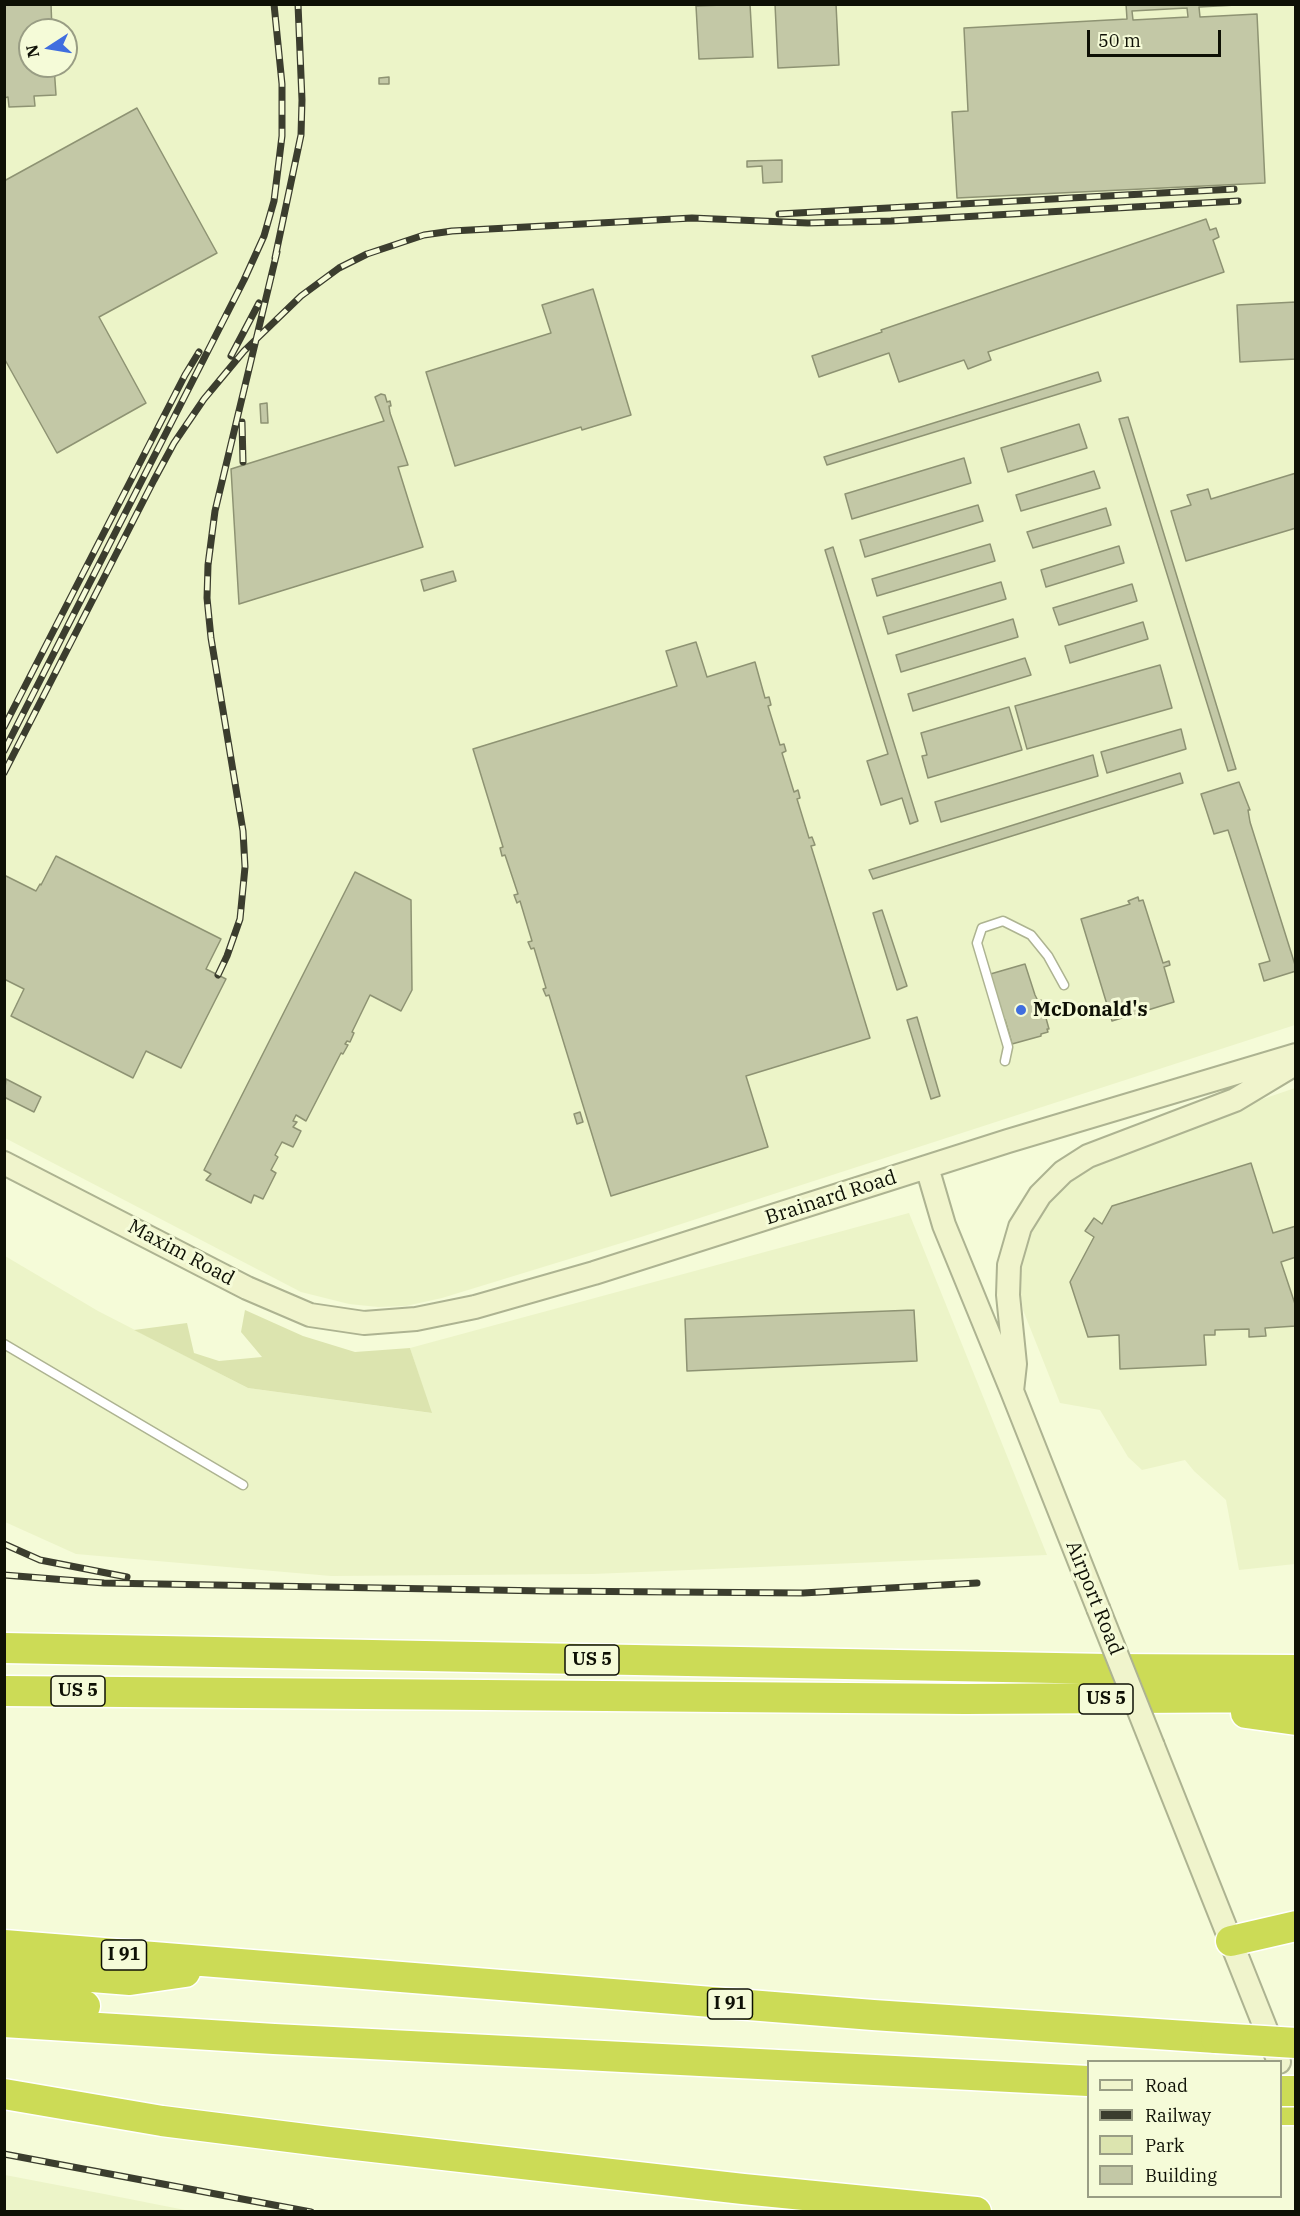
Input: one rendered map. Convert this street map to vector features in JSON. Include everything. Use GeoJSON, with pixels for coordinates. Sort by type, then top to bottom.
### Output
{"type":"FeatureCollection","features":[{"type":"Feature","properties":{"kind":"highway","name":"US 5"},"geometry":{"type":"LineString","coordinates":[[4,1648],[1180,1670],[1296,1670]]}},
{"type":"Feature","properties":{"kind":"highway"},"geometry":{"type":"LineString","coordinates":[[1180,1670],[1296,1651]]}},
{"type":"Feature","properties":{"kind":"highway","name":"US 5"},"geometry":{"type":"LineString","coordinates":[[4,1690],[917,1699],[1296,1697]]}},
{"type":"Feature","properties":{"kind":"highway"},"geometry":{"type":"LineString","coordinates":[[917,1699],[989,1710],[1205,1710],[1296,1720]]}},
{"type":"Feature","properties":{"kind":"highway"},"geometry":{"type":"LineString","coordinates":[[1231,1941],[1296,1926]]}},
{"type":"Feature","properties":{"kind":"highway","name":"I 91"},"geometry":{"type":"LineString","coordinates":[[4,1945],[884,2016],[1296,2043]]}},
{"type":"Feature","properties":{"kind":"highway"},"geometry":{"type":"LineString","coordinates":[[4,1970],[130,1980],[244,1964]]}},
{"type":"Feature","properties":{"kind":"highway"},"geometry":{"type":"LineString","coordinates":[[4,2000],[373,2025],[519,2051]]}},
{"type":"Feature","properties":{"kind":"highway"},"geometry":{"type":"LineString","coordinates":[[4,2022],[274,2039],[1087,2081]]}},
{"type":"Feature","properties":{"kind":"highway"},"geometry":{"type":"LineString","coordinates":[[4,2094],[151,2119],[329,2142],[732,2187],[976,2211]]}},
{"type":"Feature","properties":{"kind":"main road","name":"Brainard Road"},"geometry":{"type":"LineString","coordinates":[[364,1323],[416,1319],[475,1307],[594,1273],[927,1167],[1296,1055]]}},
{"type":"Feature","properties":{"kind":"main road"},"geometry":{"type":"LineString","coordinates":[[1012,1391],[1015,1364],[1008,1295],[1009,1265],[1021,1224],[1043,1191],[1063,1172],[1088,1156],[1235,1100],[1296,1064]]}},
{"type":"Feature","properties":{"kind":"main road","name":"Maxim Road"},"geometry":{"type":"LineString","coordinates":[[4,1163],[248,1288],[310,1315],[364,1323]]}},
{"type":"Feature","properties":{"kind":"main road","name":"Airport Road"},"geometry":{"type":"LineString","coordinates":[[927,1167],[944,1225],[1279,2060]]}},
{"type":"Feature","properties":{"kind":"main road"},"geometry":{"type":"LineString","coordinates":[[1282,2069],[1296,2104]]}},
{"type":"Feature","properties":{"kind":"lane"},"geometry":{"type":"LineString","coordinates":[[1005,1060],[1008,1047],[977,943],[981,928],[1003,921],[1031,935],[1048,956],[1064,985]]}},
{"type":"Feature","properties":{"kind":"lane"},"geometry":{"type":"LineString","coordinates":[[4,1344],[243,1485]]}},
{"type":"Feature","properties":{"kind":"shaded area"},"geometry":{"type":"Polygon","coordinates":[[[4,5],[1295,5],[1295,1025],[641,1237],[442,1298],[406,1306],[378,1307],[349,1304],[301,1292],[5,1138],[4,5]]]}},
{"type":"Feature","properties":{"kind":"shaded area"},"geometry":{"type":"Polygon","coordinates":[[[1295,1088],[1295,1564],[1239,1570],[1226,1500],[1185,1460],[1142,1470],[1128,1457],[1100,1410],[1060,1403],[1023,1310],[1019,1285],[1025,1245],[1043,1205],[1073,1177],[1113,1157],[1219,1114],[1295,1088]]]}},
{"type":"Feature","properties":{"kind":"shaded area"},"geometry":{"type":"Polygon","coordinates":[[[909,1213],[1047,1555],[593,1574],[331,1576],[76,1554],[5,1522],[5,1256],[98,1311],[248,1388],[431,1413],[410,1348],[909,1213]]]}},
{"type":"Feature","properties":{"kind":"shaded area"},"geometry":{"type":"Polygon","coordinates":[[[5,2175],[99,2193],[190,2211],[5,2211],[5,2175]]]}},
{"type":"Feature","properties":{"kind":"green space"},"geometry":{"type":"Polygon","coordinates":[[[245,1310],[303,1336],[355,1352],[410,1348],[432,1413],[248,1388],[134,1330],[187,1323],[194,1353],[219,1361],[262,1357],[241,1332],[245,1310]]]}},
{"type":"Feature","properties":{"kind":"building"},"geometry":{"type":"Polygon","coordinates":[[[4,4],[51,4],[52,18],[18,18],[18,78],[55,78],[56,95],[34,96],[35,106],[9,107],[8,97],[4,98],[4,4]]]}},
{"type":"Feature","properties":{"kind":"building"},"geometry":{"type":"Polygon","coordinates":[[[750,4],[753,57],[699,59],[696,6],[750,4]]]}},
{"type":"Feature","properties":{"kind":"building"},"geometry":{"type":"Polygon","coordinates":[[[775,4],[836,4],[839,65],[778,68],[775,4]]]}},
{"type":"Feature","properties":{"kind":"building"},"geometry":{"type":"Polygon","coordinates":[[[1126,4],[1255,4],[1199,7],[1200,17],[1257,14],[1265,183],[957,198],[952,112],[968,111],[964,28],[1127,19],[1126,4]],[[1187,8],[1132,11],[1133,20],[1188,17],[1187,8]]]}},
{"type":"Feature","properties":{"kind":"building"},"geometry":{"type":"Polygon","coordinates":[[[389,77],[389,84],[379,84],[379,78],[389,77]]]}},
{"type":"Feature","properties":{"kind":"building"},"geometry":{"type":"Polygon","coordinates":[[[137,108],[217,253],[99,317],[146,403],[57,453],[4,358],[4,181],[137,108]]]}},
{"type":"Feature","properties":{"kind":"building"},"geometry":{"type":"Polygon","coordinates":[[[782,160],[782,182],[763,183],[762,166],[747,167],[747,161],[782,160]]]}},
{"type":"Feature","properties":{"kind":"building"},"geometry":{"type":"Polygon","coordinates":[[[1206,219],[1210,230],[1216,228],[1219,237],[1213,240],[1224,272],[988,352],[991,360],[968,369],[964,360],[899,382],[889,353],[819,377],[812,356],[882,332],[881,330],[1206,219]]]}},
{"type":"Feature","properties":{"kind":"building"},"geometry":{"type":"Polygon","coordinates":[[[593,289],[631,415],[582,430],[581,427],[455,466],[426,372],[551,333],[542,305],[593,289]]]}},
{"type":"Feature","properties":{"kind":"building"},"geometry":{"type":"Polygon","coordinates":[[[1296,302],[1296,359],[1240,362],[1237,305],[1296,302]]]}},
{"type":"Feature","properties":{"kind":"building"},"geometry":{"type":"Polygon","coordinates":[[[1098,372],[1101,381],[827,465],[824,457],[1098,372]]]}},
{"type":"Feature","properties":{"kind":"building"},"geometry":{"type":"Polygon","coordinates":[[[385,395],[387,402],[390,401],[390,413],[408,465],[398,467],[423,547],[239,604],[231,469],[384,421],[375,397],[385,395]]]}},
{"type":"Feature","properties":{"kind":"building"},"geometry":{"type":"Polygon","coordinates":[[[267,403],[268,423],[261,423],[260,404],[267,403]]]}},
{"type":"Feature","properties":{"kind":"building"},"geometry":{"type":"Polygon","coordinates":[[[1128,417],[1236,769],[1228,771],[1119,419],[1128,417]]]}},
{"type":"Feature","properties":{"kind":"building"},"geometry":{"type":"Polygon","coordinates":[[[1079,424],[1087,448],[1008,472],[1001,448],[1079,424]]]}},
{"type":"Feature","properties":{"kind":"building"},"geometry":{"type":"Polygon","coordinates":[[[964,458],[971,483],[852,519],[845,494],[964,458]]]}},
{"type":"Feature","properties":{"kind":"building"},"geometry":{"type":"Polygon","coordinates":[[[1094,471],[1100,488],[1021,511],[1016,495],[1094,471]]]}},
{"type":"Feature","properties":{"kind":"building"},"geometry":{"type":"Polygon","coordinates":[[[1296,473],[1296,528],[1186,561],[1171,511],[1191,505],[1187,495],[1208,489],[1211,499],[1296,473]]]}},
{"type":"Feature","properties":{"kind":"building"},"geometry":{"type":"Polygon","coordinates":[[[978,505],[983,521],[865,557],[860,540],[978,505]]]}},
{"type":"Feature","properties":{"kind":"building"},"geometry":{"type":"Polygon","coordinates":[[[1106,508],[1111,525],[1033,548],[1027,532],[1106,508]]]}},
{"type":"Feature","properties":{"kind":"building"},"geometry":{"type":"Polygon","coordinates":[[[990,544],[995,561],[877,596],[872,579],[990,544]]]}},
{"type":"Feature","properties":{"kind":"building"},"geometry":{"type":"Polygon","coordinates":[[[1119,546],[1124,563],[1046,587],[1041,570],[1119,546]]]}},
{"type":"Feature","properties":{"kind":"building"},"geometry":{"type":"Polygon","coordinates":[[[833,547],[918,821],[910,824],[902,798],[881,805],[867,761],[888,754],[825,550],[833,547]]]}},
{"type":"Feature","properties":{"kind":"building"},"geometry":{"type":"Polygon","coordinates":[[[453,571],[456,581],[424,591],[421,580],[453,571]]]}},
{"type":"Feature","properties":{"kind":"building"},"geometry":{"type":"Polygon","coordinates":[[[1001,582],[1006,599],[888,634],[883,617],[1001,582]]]}},
{"type":"Feature","properties":{"kind":"building"},"geometry":{"type":"Polygon","coordinates":[[[1132,584],[1137,601],[1059,625],[1053,608],[1132,584]]]}},
{"type":"Feature","properties":{"kind":"building"},"geometry":{"type":"Polygon","coordinates":[[[1013,619],[1018,637],[901,672],[896,655],[1013,619]]]}},
{"type":"Feature","properties":{"kind":"building"},"geometry":{"type":"Polygon","coordinates":[[[1143,622],[1148,639],[1070,663],[1065,646],[1143,622]]]}},
{"type":"Feature","properties":{"kind":"building"},"geometry":{"type":"Polygon","coordinates":[[[696,642],[707,677],[755,662],[765,698],[769,697],[771,705],[768,706],[780,745],[784,744],[786,751],[782,753],[794,792],[798,790],[800,798],[797,799],[809,838],[812,837],[815,845],[811,846],[870,1038],[746,1076],[768,1147],[611,1196],[549,995],[546,996],[543,989],[546,988],[534,948],[531,949],[528,942],[532,941],[520,901],[517,903],[514,895],[518,894],[505,855],[502,856],[500,848],[503,847],[473,749],[677,686],[666,651],[696,642]]]}},
{"type":"Feature","properties":{"kind":"building"},"geometry":{"type":"Polygon","coordinates":[[[1025,658],[1031,675],[913,711],[908,694],[1025,658]]]}},
{"type":"Feature","properties":{"kind":"building"},"geometry":{"type":"Polygon","coordinates":[[[1160,665],[1172,708],[1027,749],[1015,706],[1160,665]]]}},
{"type":"Feature","properties":{"kind":"building"},"geometry":{"type":"Polygon","coordinates":[[[1009,707],[1022,750],[928,778],[922,756],[927,755],[921,733],[1009,707]]]}},
{"type":"Feature","properties":{"kind":"building"},"geometry":{"type":"Polygon","coordinates":[[[1181,729],[1186,749],[1107,773],[1101,752],[1181,729]]]}},
{"type":"Feature","properties":{"kind":"building"},"geometry":{"type":"Polygon","coordinates":[[[1093,755],[1098,776],[941,822],[935,802],[1093,755]]]}},
{"type":"Feature","properties":{"kind":"building"},"geometry":{"type":"Polygon","coordinates":[[[1180,773],[1183,783],[873,879],[869,870],[1180,773]]]}},
{"type":"Feature","properties":{"kind":"building"},"geometry":{"type":"Polygon","coordinates":[[[1239,782],[1250,810],[1248,810],[1250,822],[1296,968],[1296,971],[1264,981],[1259,964],[1270,961],[1228,830],[1214,834],[1201,794],[1239,782]]]}},
{"type":"Feature","properties":{"kind":"building"},"geometry":{"type":"Polygon","coordinates":[[[56,856],[221,939],[206,969],[226,979],[181,1068],[146,1051],[133,1078],[11,1016],[24,989],[4,979],[4,875],[36,891],[56,856]]]}},
{"type":"Feature","properties":{"kind":"building"},"geometry":{"type":"Polygon","coordinates":[[[355,872],[411,900],[412,990],[401,1011],[370,995],[352,1032],[354,1033],[350,1042],[347,1041],[345,1044],[348,1045],[343,1054],[341,1053],[306,1121],[296,1115],[293,1121],[297,1122],[293,1127],[301,1131],[293,1147],[282,1142],[271,1170],[276,1173],[263,1199],[254,1195],[251,1203],[206,1180],[211,1174],[204,1170],[355,872]]]}},
{"type":"Feature","properties":{"kind":"building"},"geometry":{"type":"Polygon","coordinates":[[[1138,897],[1139,901],[1143,900],[1163,963],[1169,961],[1170,965],[1164,967],[1174,1002],[1112,1021],[1081,919],[1130,904],[1128,901],[1138,897]]]}},
{"type":"Feature","properties":{"kind":"building"},"geometry":{"type":"Polygon","coordinates":[[[882,910],[907,986],[897,990],[873,913],[882,910]]]}},
{"type":"Feature","properties":{"kind":"building","name":"McDonald's"},"geometry":{"type":"Polygon","coordinates":[[[1025,964],[1035,995],[1038,1001],[1041,1000],[1049,1029],[1041,1036],[1012,1044],[1005,1020],[1001,1021],[987,975],[1025,964]]]}},
{"type":"Feature","properties":{"kind":"building"},"geometry":{"type":"Polygon","coordinates":[[[917,1017],[940,1096],[931,1099],[907,1020],[917,1017]]]}},
{"type":"Feature","properties":{"kind":"building"},"geometry":{"type":"Polygon","coordinates":[[[6,1079],[41,1097],[34,1112],[4,1097],[6,1079]]]}},
{"type":"Feature","properties":{"kind":"building"},"geometry":{"type":"Polygon","coordinates":[[[580,1112],[583,1122],[577,1124],[574,1114],[580,1112]]]}},
{"type":"Feature","properties":{"kind":"building"},"geometry":{"type":"Polygon","coordinates":[[[1251,1163],[1273,1233],[1296,1226],[1296,1257],[1281,1262],[1296,1307],[1296,1326],[1265,1328],[1266,1336],[1249,1337],[1249,1329],[1215,1330],[1215,1335],[1204,1335],[1206,1365],[1120,1369],[1119,1335],[1088,1337],[1070,1282],[1094,1237],[1085,1231],[1094,1218],[1102,1224],[1112,1206],[1251,1163]]]}},
{"type":"Feature","properties":{"kind":"building"},"geometry":{"type":"Polygon","coordinates":[[[914,1310],[917,1361],[687,1371],[685,1319],[914,1310]]]}},
{"type":"Feature","properties":{"kind":"railway"},"geometry":{"type":"LineString","coordinates":[[4,751],[244,280],[264,236],[274,201],[282,136],[282,84],[274,4]]}},
{"type":"Feature","properties":{"kind":"railway"},"geometry":{"type":"LineString","coordinates":[[275,258],[301,135],[302,100],[298,4]]}},
{"type":"Feature","properties":{"kind":"railway"},"geometry":{"type":"LineString","coordinates":[[779,214],[1234,189]]}},
{"type":"Feature","properties":{"kind":"railway"},"geometry":{"type":"LineString","coordinates":[[4,773],[154,480],[174,443],[204,399],[244,351],[301,296],[339,268],[367,254],[424,235],[452,231],[692,218],[808,223],[891,221],[1238,201]]}},
{"type":"Feature","properties":{"kind":"railway"},"geometry":{"type":"LineString","coordinates":[[218,975],[240,919],[245,867],[243,831],[211,638],[207,598],[208,565],[215,511],[277,252]]}},
{"type":"Feature","properties":{"kind":"railway"},"geometry":{"type":"LineString","coordinates":[[231,356],[259,303]]}},
{"type":"Feature","properties":{"kind":"railway"},"geometry":{"type":"LineString","coordinates":[[4,727],[185,375],[199,352]]}},
{"type":"Feature","properties":{"kind":"railway"},"geometry":{"type":"LineString","coordinates":[[242,422],[243,462]]}},
{"type":"Feature","properties":{"kind":"railway"},"geometry":{"type":"LineString","coordinates":[[4,1544],[40,1560],[127,1577]]}},
{"type":"Feature","properties":{"kind":"railway"},"geometry":{"type":"LineString","coordinates":[[4,1575],[104,1583],[546,1591],[803,1593],[977,1583]]}},
{"type":"Feature","properties":{"kind":"railway"},"geometry":{"type":"LineString","coordinates":[[4,2154],[311,2212]]}},
{"type":"Feature","properties":{"kind":"place","name":"McDonald's"},"geometry":{"type":"Point","coordinates":[1021,1010]}}]}
